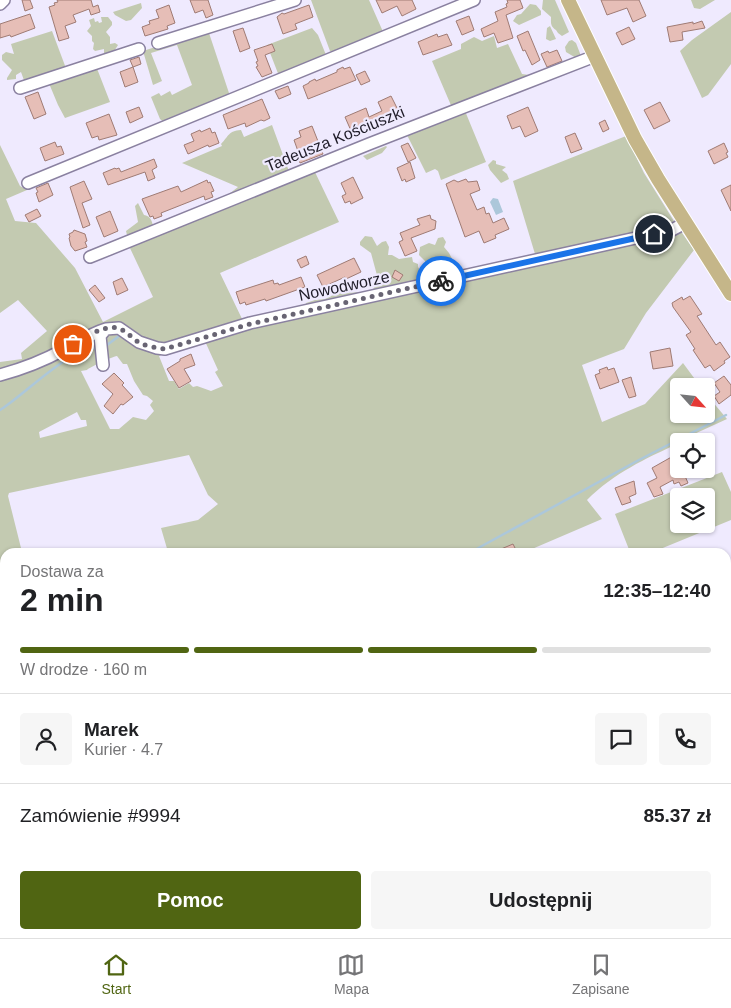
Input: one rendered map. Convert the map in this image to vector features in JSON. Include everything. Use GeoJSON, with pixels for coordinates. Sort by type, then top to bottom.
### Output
{"type":"FeatureCollection","features":[{"type":"Feature","properties":{"kind":"main road"},"geometry":{"type":"LineString","coordinates":[[568,0],[635,139],[685,223],[731,294]]}},
{"type":"Feature","properties":{"kind":"street"},"geometry":{"type":"LineString","coordinates":[[0,4],[4,0]]}},
{"type":"Feature","properties":{"kind":"street"},"geometry":{"type":"LineString","coordinates":[[158,43],[295,0]]}},
{"type":"Feature","properties":{"kind":"street"},"geometry":{"type":"LineString","coordinates":[[28,183],[474,0]]}},
{"type":"Feature","properties":{"kind":"street"},"geometry":{"type":"LineString","coordinates":[[20,88],[139,49]]}},
{"type":"Feature","properties":{"kind":"street","name":"Tadeusza Kościuszki"},"geometry":{"type":"LineString","coordinates":[[90,257],[369,144],[595,56]]}},
{"type":"Feature","properties":{"kind":"street","name":"Nowodworze"},"geometry":{"type":"LineString","coordinates":[[106,329],[119,328],[139,342],[165,349],[250,324],[672,230],[685,223]]}},
{"type":"Feature","properties":{"kind":"street"},"geometry":{"type":"LineString","coordinates":[[103,365],[100,336],[106,329]]}},
{"type":"Feature","properties":{"kind":"street"},"geometry":{"type":"LineString","coordinates":[[0,375],[24,368],[64,350],[83,338],[106,329]]}},
{"type":"Feature","properties":{"kind":"green space"},"geometry":{"type":"Polygon","coordinates":[[[311,0],[369,0],[384,34],[335,54],[330,51],[311,0]]]}},
{"type":"Feature","properties":{"kind":"green space"},"geometry":{"type":"Polygon","coordinates":[[[543,0],[555,0],[569,32],[562,36],[553,27],[551,17],[542,9],[543,0]]]}},
{"type":"Feature","properties":{"kind":"green space"},"geometry":{"type":"Polygon","coordinates":[[[691,0],[715,0],[700,9],[694,8],[691,0]]]}},
{"type":"Feature","properties":{"kind":"green space"},"geometry":{"type":"Polygon","coordinates":[[[141,3],[142,8],[131,20],[126,21],[113,12],[141,3]]]}},
{"type":"Feature","properties":{"kind":"green space"},"geometry":{"type":"Polygon","coordinates":[[[530,4],[536,5],[541,11],[541,15],[519,25],[513,21],[517,15],[521,14],[530,4]]]}},
{"type":"Feature","properties":{"kind":"green space"},"geometry":{"type":"Polygon","coordinates":[[[731,12],[731,64],[708,95],[702,98],[680,51],[731,12]]]}},
{"type":"Feature","properties":{"kind":"green space"},"geometry":{"type":"Polygon","coordinates":[[[101,17],[108,17],[112,22],[112,25],[106,32],[110,37],[110,44],[115,43],[118,45],[113,53],[104,55],[104,49],[95,51],[93,49],[92,36],[87,31],[91,26],[89,20],[94,18],[95,22],[98,21],[99,23],[102,22],[101,17]]]}},
{"type":"Feature","properties":{"kind":"green space"},"geometry":{"type":"Polygon","coordinates":[[[550,26],[556,39],[550,41],[546,39],[547,28],[550,26]]]}},
{"type":"Feature","properties":{"kind":"green space"},"geometry":{"type":"Polygon","coordinates":[[[312,28],[318,35],[326,55],[279,76],[267,45],[312,28]]]}},
{"type":"Feature","properties":{"kind":"green space"},"geometry":{"type":"Polygon","coordinates":[[[208,30],[230,96],[165,123],[160,119],[151,97],[159,93],[161,96],[170,91],[172,95],[192,85],[177,45],[151,53],[162,81],[153,85],[143,51],[208,30]]]}},
{"type":"Feature","properties":{"kind":"green space"},"geometry":{"type":"Polygon","coordinates":[[[52,31],[67,71],[25,83],[21,72],[16,75],[16,79],[7,80],[12,70],[2,60],[2,55],[6,52],[14,54],[11,44],[52,31]]]}},
{"type":"Feature","properties":{"kind":"green space"},"geometry":{"type":"Polygon","coordinates":[[[494,36],[497,48],[508,44],[522,74],[529,75],[530,78],[453,110],[432,61],[461,49],[461,44],[474,37],[482,41],[494,36]]]}},
{"type":"Feature","properties":{"kind":"green space"},"geometry":{"type":"Polygon","coordinates":[[[572,40],[576,43],[581,56],[576,58],[566,52],[565,47],[572,40]]]}},
{"type":"Feature","properties":{"kind":"green space"},"geometry":{"type":"Polygon","coordinates":[[[96,66],[110,102],[65,118],[48,81],[96,66]]]}},
{"type":"Feature","properties":{"kind":"green space"},"geometry":{"type":"Polygon","coordinates":[[[465,111],[486,162],[441,180],[438,171],[435,169],[426,173],[407,135],[408,133],[465,111]]]}},
{"type":"Feature","properties":{"kind":"green space"},"geometry":{"type":"Polygon","coordinates":[[[272,125],[290,174],[229,197],[229,194],[238,187],[182,163],[222,146],[221,144],[229,134],[234,131],[241,130],[244,137],[272,125]]]}},
{"type":"Feature","properties":{"kind":"green space"},"geometry":{"type":"Polygon","coordinates":[[[626,136],[644,173],[674,221],[669,226],[535,254],[513,181],[626,136]]]}},
{"type":"Feature","properties":{"kind":"green space"},"geometry":{"type":"Polygon","coordinates":[[[0,145],[20,186],[27,190],[6,199],[15,221],[36,223],[75,268],[103,322],[153,297],[129,246],[314,170],[339,222],[220,273],[244,323],[159,356],[169,381],[174,381],[179,389],[189,383],[193,387],[197,386],[211,391],[223,386],[215,372],[218,370],[204,339],[305,309],[306,303],[325,299],[337,293],[366,292],[370,296],[378,279],[371,253],[360,245],[365,236],[372,237],[377,246],[386,241],[389,247],[388,255],[399,259],[412,257],[413,262],[418,264],[420,270],[425,269],[425,261],[419,255],[420,247],[429,243],[435,245],[438,238],[443,237],[446,242],[444,247],[456,266],[447,269],[449,277],[680,230],[694,250],[646,313],[624,349],[582,365],[602,422],[645,404],[683,363],[694,378],[670,378],[670,423],[715,423],[715,405],[727,419],[696,433],[670,433],[670,447],[630,467],[597,490],[587,500],[602,519],[534,548],[167,548],[161,528],[198,520],[218,504],[208,495],[189,455],[9,493],[8,496],[21,548],[0,548],[0,362],[22,359],[21,353],[47,331],[18,300],[0,313],[0,145]],[[117,356],[81,371],[110,429],[119,429],[133,417],[146,420],[154,411],[150,405],[153,401],[143,395],[134,381],[127,364],[123,364],[117,356]],[[77,412],[39,432],[40,438],[87,426],[86,420],[81,420],[77,412]]]}},
{"type":"Feature","properties":{"kind":"green space"},"geometry":{"type":"Polygon","coordinates":[[[386,146],[382,153],[367,160],[363,156],[386,146]]]}},
{"type":"Feature","properties":{"kind":"green space"},"geometry":{"type":"Polygon","coordinates":[[[493,160],[496,161],[496,164],[506,167],[502,170],[509,179],[501,183],[490,170],[488,165],[493,160]]]}},
{"type":"Feature","properties":{"kind":"green space"},"geometry":{"type":"Polygon","coordinates":[[[138,203],[144,215],[150,218],[153,225],[152,227],[127,235],[126,231],[138,222],[135,206],[138,203]]]}},
{"type":"Feature","properties":{"kind":"green space"},"geometry":{"type":"Polygon","coordinates":[[[722,472],[731,492],[731,520],[715,527],[715,488],[681,488],[707,478],[715,478],[715,475],[722,472]]]}},
{"type":"Feature","properties":{"kind":"green space"},"geometry":{"type":"Polygon","coordinates":[[[670,492],[670,533],[699,533],[663,548],[628,548],[615,514],[670,492]]]}},
{"type":"Feature","properties":{"kind":"water"},"geometry":{"type":"Polygon","coordinates":[[[493,198],[498,199],[503,212],[496,215],[490,202],[493,198]]]}},
{"type":"Feature","properties":{"kind":"building"},"geometry":{"type":"Polygon","coordinates":[[[22,0],[30,0],[33,8],[25,11],[22,0]]]}},
{"type":"Feature","properties":{"kind":"building"},"geometry":{"type":"Polygon","coordinates":[[[57,0],[91,0],[93,7],[98,5],[100,12],[91,15],[89,9],[73,15],[76,22],[65,26],[69,38],[59,41],[49,7],[55,5],[54,3],[58,2],[57,0]]]}},
{"type":"Feature","properties":{"kind":"building"},"geometry":{"type":"Polygon","coordinates":[[[190,0],[208,0],[213,15],[206,18],[203,10],[195,13],[190,0]]]}},
{"type":"Feature","properties":{"kind":"building"},"geometry":{"type":"Polygon","coordinates":[[[376,0],[412,0],[416,9],[402,16],[397,6],[382,13],[376,0]]]}},
{"type":"Feature","properties":{"kind":"building"},"geometry":{"type":"Polygon","coordinates":[[[507,0],[520,0],[523,8],[506,15],[513,38],[498,43],[494,33],[484,37],[481,29],[498,21],[495,12],[507,7],[507,0]]]}},
{"type":"Feature","properties":{"kind":"building"},"geometry":{"type":"Polygon","coordinates":[[[601,0],[639,0],[646,16],[633,22],[627,8],[607,15],[601,0]]]}},
{"type":"Feature","properties":{"kind":"building"},"geometry":{"type":"Polygon","coordinates":[[[169,5],[175,23],[167,26],[168,29],[145,36],[142,27],[150,24],[149,21],[159,18],[156,10],[169,5]]]}},
{"type":"Feature","properties":{"kind":"building"},"geometry":{"type":"Polygon","coordinates":[[[309,5],[313,17],[295,24],[297,29],[283,34],[277,17],[282,13],[284,14],[309,5]]]}},
{"type":"Feature","properties":{"kind":"building"},"geometry":{"type":"Polygon","coordinates":[[[30,14],[35,28],[11,37],[10,35],[0,38],[0,24],[30,14]]]}},
{"type":"Feature","properties":{"kind":"building"},"geometry":{"type":"Polygon","coordinates":[[[469,16],[474,30],[462,35],[456,21],[469,16]]]}},
{"type":"Feature","properties":{"kind":"building"},"geometry":{"type":"Polygon","coordinates":[[[702,21],[705,28],[682,32],[683,40],[670,42],[667,27],[702,21]]]}},
{"type":"Feature","properties":{"kind":"building"},"geometry":{"type":"Polygon","coordinates":[[[629,27],[635,39],[622,45],[616,33],[629,27]]]}},
{"type":"Feature","properties":{"kind":"building"},"geometry":{"type":"Polygon","coordinates":[[[243,28],[250,48],[240,52],[233,31],[243,28]]]}},
{"type":"Feature","properties":{"kind":"building"},"geometry":{"type":"Polygon","coordinates":[[[528,31],[540,60],[532,65],[525,50],[523,51],[517,36],[528,31]]]}},
{"type":"Feature","properties":{"kind":"building"},"geometry":{"type":"Polygon","coordinates":[[[437,34],[438,37],[447,34],[452,45],[423,55],[418,42],[437,34]]]}},
{"type":"Feature","properties":{"kind":"building"},"geometry":{"type":"Polygon","coordinates":[[[272,44],[275,51],[265,55],[272,73],[262,77],[256,67],[258,66],[256,62],[258,61],[254,50],[272,44]]]}},
{"type":"Feature","properties":{"kind":"building"},"geometry":{"type":"Polygon","coordinates":[[[557,50],[562,61],[547,67],[541,54],[557,50]]]}},
{"type":"Feature","properties":{"kind":"building"},"geometry":{"type":"Polygon","coordinates":[[[139,57],[141,64],[133,67],[130,60],[139,57]]]}},
{"type":"Feature","properties":{"kind":"building"},"geometry":{"type":"Polygon","coordinates":[[[133,67],[138,82],[125,87],[120,72],[133,67]]]}},
{"type":"Feature","properties":{"kind":"building"},"geometry":{"type":"Polygon","coordinates":[[[343,67],[344,69],[350,67],[356,80],[308,99],[303,86],[315,79],[316,81],[337,72],[337,70],[343,67]]]}},
{"type":"Feature","properties":{"kind":"building"},"geometry":{"type":"Polygon","coordinates":[[[365,71],[370,81],[361,85],[356,75],[365,71]]]}},
{"type":"Feature","properties":{"kind":"building"},"geometry":{"type":"Polygon","coordinates":[[[288,86],[291,94],[279,99],[275,91],[288,86]]]}},
{"type":"Feature","properties":{"kind":"building"},"geometry":{"type":"Polygon","coordinates":[[[38,92],[46,114],[34,119],[25,97],[38,92]]]}},
{"type":"Feature","properties":{"kind":"building"},"geometry":{"type":"Polygon","coordinates":[[[391,96],[397,108],[401,106],[405,115],[352,133],[345,117],[366,108],[369,117],[382,111],[378,102],[391,96]]]}},
{"type":"Feature","properties":{"kind":"building"},"geometry":{"type":"Polygon","coordinates":[[[262,99],[270,118],[246,127],[245,123],[228,129],[223,115],[262,99]]]}},
{"type":"Feature","properties":{"kind":"building"},"geometry":{"type":"Polygon","coordinates":[[[660,102],[670,121],[654,129],[644,110],[660,102]]]}},
{"type":"Feature","properties":{"kind":"building"},"geometry":{"type":"Polygon","coordinates":[[[139,107],[143,117],[130,123],[126,112],[139,107]]]}},
{"type":"Feature","properties":{"kind":"building"},"geometry":{"type":"Polygon","coordinates":[[[528,107],[538,131],[525,137],[520,126],[512,129],[507,116],[528,107]]]}},
{"type":"Feature","properties":{"kind":"building"},"geometry":{"type":"Polygon","coordinates":[[[109,114],[117,135],[99,140],[98,136],[92,138],[86,123],[109,114]]]}},
{"type":"Feature","properties":{"kind":"building"},"geometry":{"type":"Polygon","coordinates":[[[605,120],[609,129],[603,132],[599,123],[605,120]]]}},
{"type":"Feature","properties":{"kind":"building"},"geometry":{"type":"Polygon","coordinates":[[[312,126],[323,154],[300,163],[294,140],[301,137],[299,131],[312,126]]]}},
{"type":"Feature","properties":{"kind":"building"},"geometry":{"type":"Polygon","coordinates":[[[210,128],[212,133],[215,132],[219,143],[209,147],[208,145],[188,154],[184,145],[194,141],[191,134],[210,128]]]}},
{"type":"Feature","properties":{"kind":"building"},"geometry":{"type":"Polygon","coordinates":[[[575,133],[582,149],[571,153],[565,137],[575,133]]]}},
{"type":"Feature","properties":{"kind":"building"},"geometry":{"type":"Polygon","coordinates":[[[55,142],[57,147],[61,146],[64,154],[45,161],[40,148],[55,142]]]}},
{"type":"Feature","properties":{"kind":"building"},"geometry":{"type":"Polygon","coordinates":[[[408,143],[416,158],[408,162],[401,146],[408,143]]]}},
{"type":"Feature","properties":{"kind":"building"},"geometry":{"type":"Polygon","coordinates":[[[724,143],[728,157],[714,164],[708,151],[724,143]]]}},
{"type":"Feature","properties":{"kind":"building"},"geometry":{"type":"Polygon","coordinates":[[[154,159],[157,167],[152,170],[155,178],[148,181],[145,172],[108,185],[103,173],[115,168],[119,168],[121,172],[154,159]]]}},
{"type":"Feature","properties":{"kind":"building"},"geometry":{"type":"Polygon","coordinates":[[[410,162],[415,178],[406,182],[405,179],[402,181],[397,168],[410,162]]]}},
{"type":"Feature","properties":{"kind":"building"},"geometry":{"type":"Polygon","coordinates":[[[353,177],[363,198],[351,204],[350,201],[345,203],[342,196],[346,194],[341,183],[353,177]]]}},
{"type":"Feature","properties":{"kind":"building"},"geometry":{"type":"Polygon","coordinates":[[[466,179],[468,182],[477,181],[480,190],[470,194],[477,210],[484,207],[486,214],[489,213],[493,223],[504,218],[509,229],[495,235],[496,238],[484,243],[479,231],[465,237],[446,184],[454,180],[458,182],[466,179]]]}},
{"type":"Feature","properties":{"kind":"building"},"geometry":{"type":"Polygon","coordinates":[[[207,180],[214,191],[211,192],[213,197],[205,200],[204,196],[161,213],[162,216],[154,219],[153,216],[150,217],[142,199],[178,186],[181,192],[207,180]]]}},
{"type":"Feature","properties":{"kind":"building"},"geometry":{"type":"Polygon","coordinates":[[[84,181],[92,199],[82,203],[90,225],[83,228],[70,187],[84,181]]]}},
{"type":"Feature","properties":{"kind":"building"},"geometry":{"type":"Polygon","coordinates":[[[48,183],[53,195],[39,202],[36,188],[48,183]]]}},
{"type":"Feature","properties":{"kind":"building"},"geometry":{"type":"Polygon","coordinates":[[[731,185],[731,211],[721,190],[731,185]]]}},
{"type":"Feature","properties":{"kind":"building"},"geometry":{"type":"Polygon","coordinates":[[[37,209],[41,216],[29,222],[25,215],[37,209]]]}},
{"type":"Feature","properties":{"kind":"building"},"geometry":{"type":"Polygon","coordinates":[[[110,211],[118,231],[104,237],[96,217],[110,211]]]}},
{"type":"Feature","properties":{"kind":"building"},"geometry":{"type":"Polygon","coordinates":[[[430,215],[431,219],[436,221],[435,229],[411,238],[417,251],[405,256],[399,242],[403,240],[400,233],[420,225],[417,219],[430,215]]]}},
{"type":"Feature","properties":{"kind":"building"},"geometry":{"type":"Polygon","coordinates":[[[74,230],[85,234],[87,247],[75,251],[71,246],[69,234],[74,230]]]}},
{"type":"Feature","properties":{"kind":"building"},"geometry":{"type":"Polygon","coordinates":[[[306,256],[309,264],[301,268],[297,260],[306,256]]]}},
{"type":"Feature","properties":{"kind":"building"},"geometry":{"type":"Polygon","coordinates":[[[354,258],[361,272],[323,287],[317,275],[354,258]]]}},
{"type":"Feature","properties":{"kind":"building"},"geometry":{"type":"Polygon","coordinates":[[[395,270],[403,275],[399,281],[392,277],[395,270]]]}},
{"type":"Feature","properties":{"kind":"building"},"geometry":{"type":"Polygon","coordinates":[[[301,277],[305,287],[266,301],[265,299],[246,305],[245,302],[240,304],[236,292],[273,280],[274,284],[278,283],[279,285],[301,277]]]}},
{"type":"Feature","properties":{"kind":"building"},"geometry":{"type":"Polygon","coordinates":[[[122,278],[128,290],[117,295],[113,282],[122,278]]]}},
{"type":"Feature","properties":{"kind":"building"},"geometry":{"type":"Polygon","coordinates":[[[95,285],[105,298],[99,302],[89,290],[95,285]]]}},
{"type":"Feature","properties":{"kind":"building"},"geometry":{"type":"Polygon","coordinates":[[[690,296],[702,314],[697,316],[716,345],[720,342],[730,357],[714,371],[710,365],[705,368],[693,350],[695,349],[686,335],[691,332],[673,307],[672,303],[682,297],[683,300],[690,296]]]}},
{"type":"Feature","properties":{"kind":"building"},"geometry":{"type":"Polygon","coordinates":[[[670,348],[673,366],[653,369],[650,352],[670,348]]]}},
{"type":"Feature","properties":{"kind":"building"},"geometry":{"type":"Polygon","coordinates":[[[191,354],[195,365],[184,369],[191,381],[179,388],[167,369],[180,361],[180,359],[191,354]]]}},
{"type":"Feature","properties":{"kind":"building"},"geometry":{"type":"Polygon","coordinates":[[[607,367],[608,370],[614,368],[619,382],[600,389],[595,375],[600,373],[599,370],[607,367]]]}},
{"type":"Feature","properties":{"kind":"building"},"geometry":{"type":"Polygon","coordinates":[[[114,373],[124,383],[122,385],[133,397],[123,405],[121,404],[113,414],[104,406],[113,394],[102,384],[114,373]]]}},
{"type":"Feature","properties":{"kind":"building"},"geometry":{"type":"Polygon","coordinates":[[[724,376],[731,385],[731,395],[719,404],[715,395],[720,392],[715,382],[724,376]]]}},
{"type":"Feature","properties":{"kind":"building"},"geometry":{"type":"Polygon","coordinates":[[[631,377],[636,396],[629,398],[622,380],[631,377]]]}},
{"type":"Feature","properties":{"kind":"building"},"geometry":{"type":"Polygon","coordinates":[[[670,458],[670,478],[686,478],[688,483],[681,486],[679,482],[674,484],[673,480],[660,487],[663,494],[654,497],[647,483],[657,478],[652,468],[670,458]]]}},
{"type":"Feature","properties":{"kind":"building"},"geometry":{"type":"Polygon","coordinates":[[[634,481],[636,494],[629,497],[631,502],[622,505],[615,488],[634,481]]]}},
{"type":"Feature","properties":{"kind":"building"},"geometry":{"type":"Polygon","coordinates":[[[513,544],[515,548],[504,548],[513,544]]]}},
{"type":"Feature","properties":{"kind":"waterway"},"geometry":{"type":"LineString","coordinates":[[107,345],[122,335]]}},
{"type":"Feature","properties":{"kind":"waterway"},"geometry":{"type":"LineString","coordinates":[[0,410],[59,364],[84,351],[96,348]]}},
{"type":"Feature","properties":{"kind":"waterway"},"geometry":{"type":"LineString","coordinates":[[478,548],[637,461],[726,415]]}},
{"type":"Feature","properties":{"kind":"way so far"},"geometry":{"type":"LineString","coordinates":[[73,344],[95,332],[119,328],[139,342],[165,349],[250,324],[441,281]]}},
{"type":"Feature","properties":{"kind":"route"},"geometry":{"type":"LineString","coordinates":[[441,281],[654,234]]}}]}
